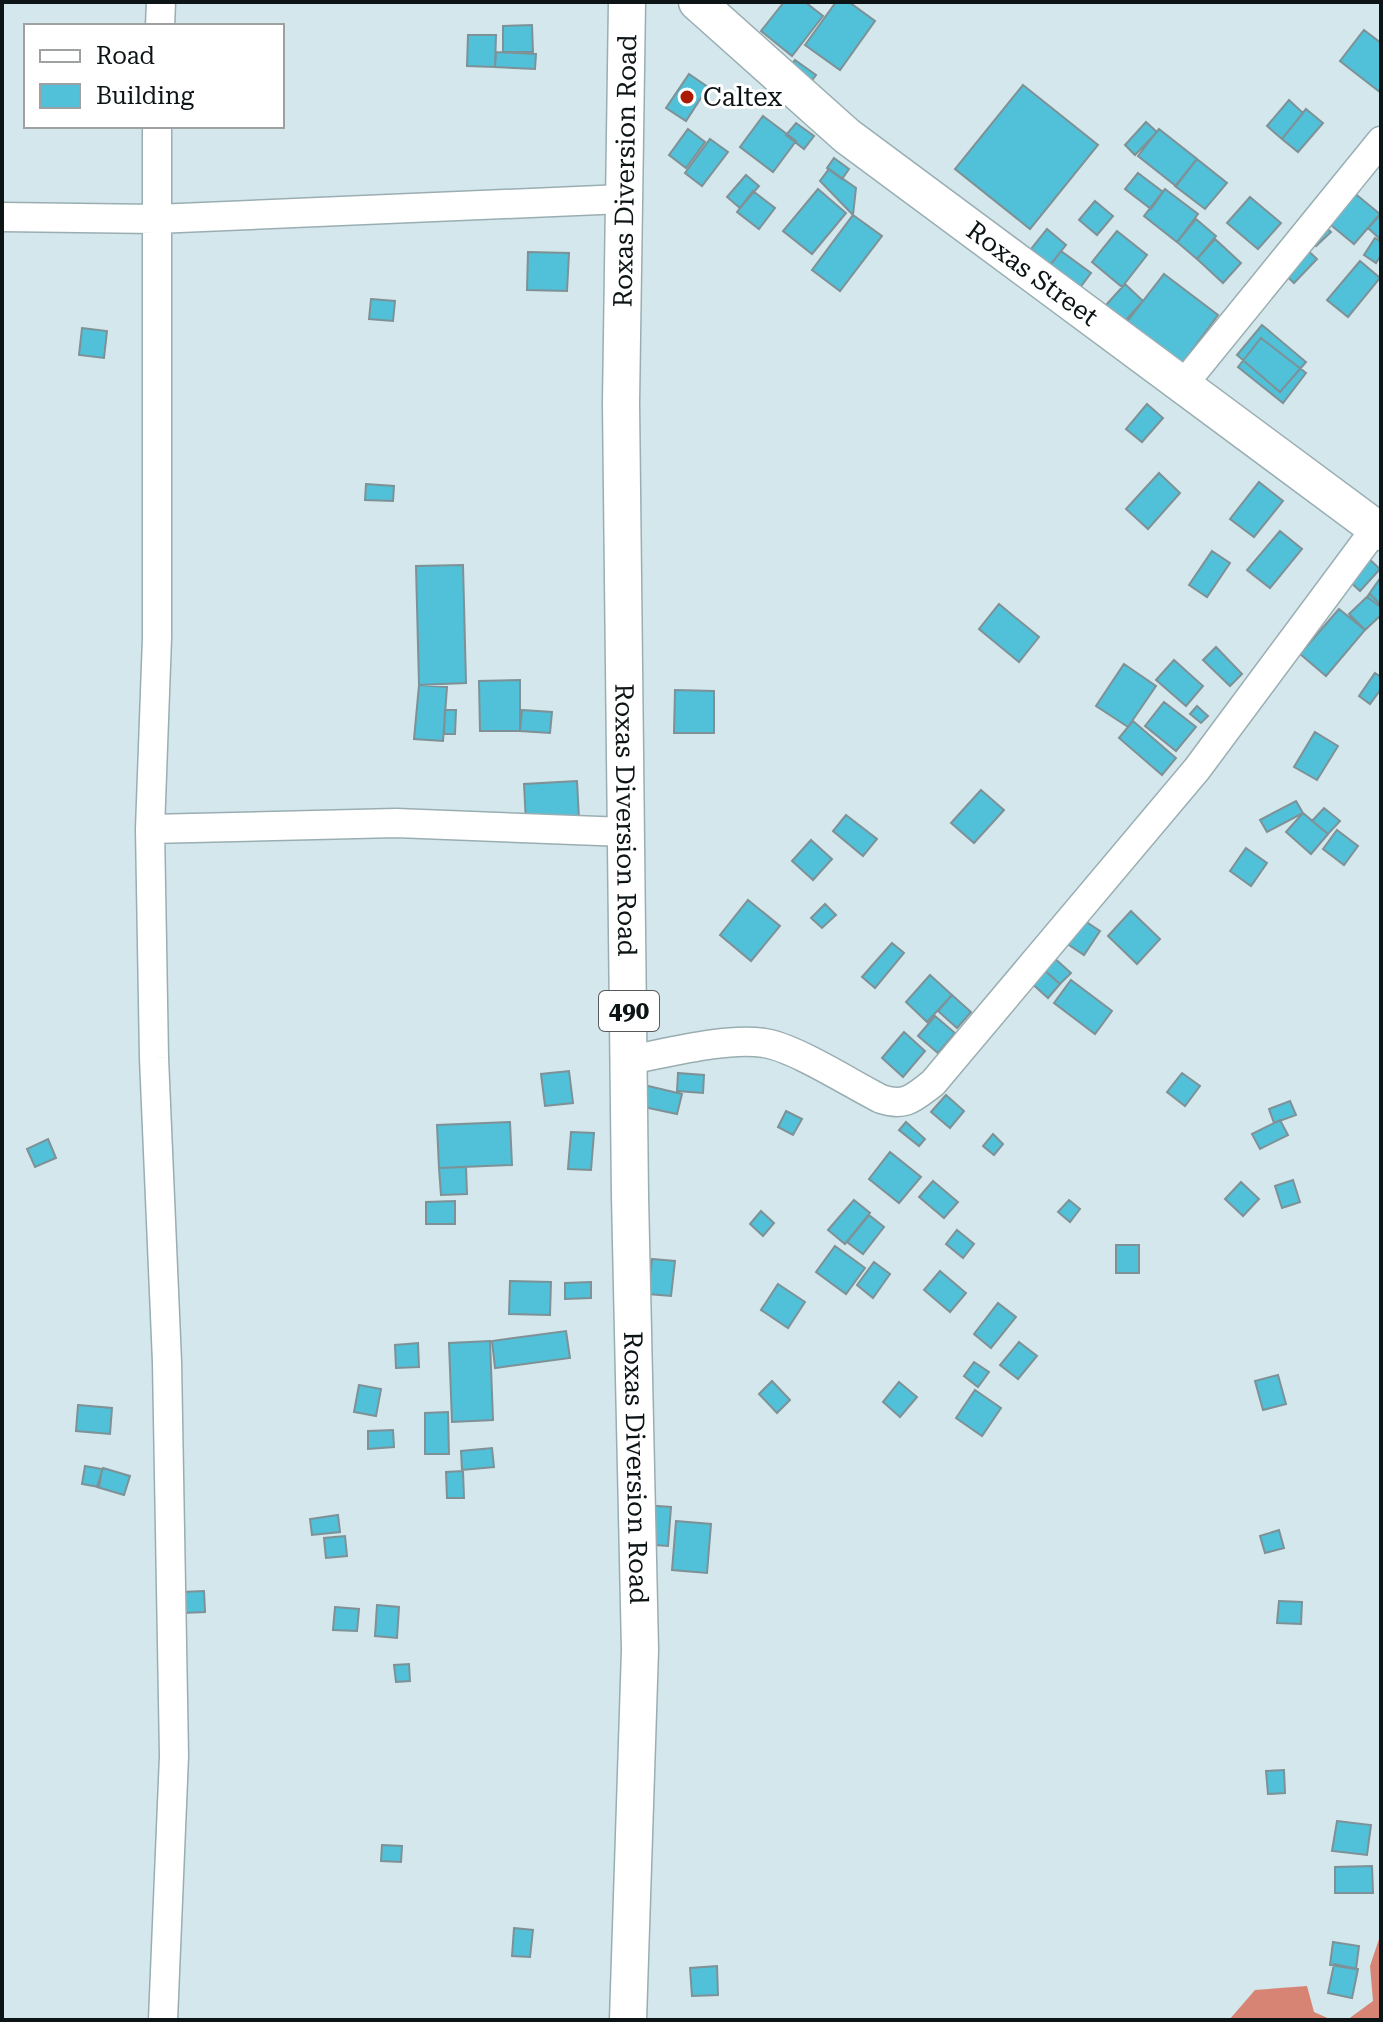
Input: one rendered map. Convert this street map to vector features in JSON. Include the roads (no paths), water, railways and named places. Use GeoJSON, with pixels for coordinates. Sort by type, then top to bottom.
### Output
{"type":"FeatureCollection","features":[{"type":"Feature","properties":{"kind":"main road","name":"Roxas Diversion Road"},"geometry":{"type":"LineString","coordinates":[[627,2],[621,403],[625,832],[640,1650],[628,2020]]}},
{"type":"Feature","properties":{"kind":"main road","name":"Roxas Street"},"geometry":{"type":"LineString","coordinates":[[697,2],[847,136],[1379,530]]}},
{"type":"Feature","properties":{"kind":"street"},"geometry":{"type":"LineString","coordinates":[[160,24],[161,2]]}},
{"type":"Feature","properties":{"kind":"street"},"geometry":{"type":"LineString","coordinates":[[157,128],[157,638],[150,829],[154,1058],[167,1362],[174,1756],[163,2020]]}},
{"type":"Feature","properties":{"kind":"street"},"geometry":{"type":"LineString","coordinates":[[1182,386],[1381,141]]}},
{"type":"Feature","properties":{"kind":"street"},"geometry":{"type":"LineString","coordinates":[[2,217],[156,219],[623,199]]}},
{"type":"Feature","properties":{"kind":"street"},"geometry":{"type":"LineString","coordinates":[[629,1060],[698,1048],[763,1042],[784,1048],[881,1099],[897,1104],[912,1099],[933,1083],[1197,769],[1379,530]]}},
{"type":"Feature","properties":{"kind":"street"},"geometry":{"type":"LineString","coordinates":[[150,829],[396,823],[625,832]]}},
{"type":"Feature","properties":{"kind":"place","name":"Caltex"},"geometry":{"type":"Point","coordinates":[687,97]}}]}
